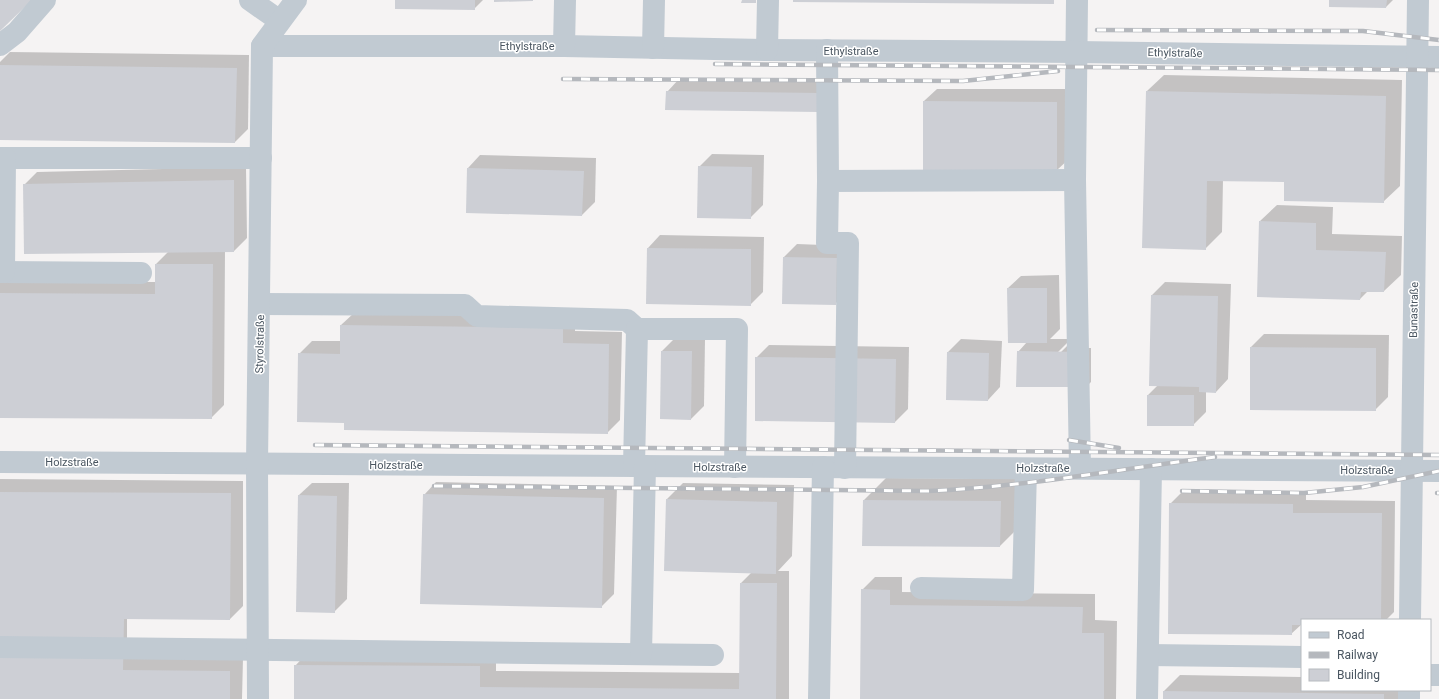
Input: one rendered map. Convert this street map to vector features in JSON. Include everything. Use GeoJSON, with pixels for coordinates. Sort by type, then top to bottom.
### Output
{"type":"FeatureCollection","features":[{"type":"Feature","properties":{"kind":"street"},"geometry":{"type":"LineString","coordinates":[[0,45],[17,32],[45,0]]}},
{"type":"Feature","properties":{"kind":"street"},"geometry":{"type":"LineString","coordinates":[[250,0],[280,21]]}},
{"type":"Feature","properties":{"kind":"street"},"geometry":{"type":"LineString","coordinates":[[262,46],[296,0]]}},
{"type":"Feature","properties":{"kind":"street"},"geometry":{"type":"LineString","coordinates":[[564,46],[565,0]]}},
{"type":"Feature","properties":{"kind":"street"},"geometry":{"type":"LineString","coordinates":[[653,48],[654,0]]}},
{"type":"Feature","properties":{"kind":"street"},"geometry":{"type":"LineString","coordinates":[[766,50],[768,0]]}},
{"type":"Feature","properties":{"kind":"street"},"geometry":{"type":"LineString","coordinates":[[1077,0],[1075,180],[1080,468]]}},
{"type":"Feature","properties":{"kind":"street","name":"Bunastraße"},"geometry":{"type":"LineString","coordinates":[[1410,619],[1418,0]]}},
{"type":"Feature","properties":{"kind":"street","name":"Ethylstraße"},"geometry":{"type":"LineString","coordinates":[[262,46],[564,46],[766,50],[1077,52],[1439,58]]}},
{"type":"Feature","properties":{"kind":"street","name":"Styrolstraße"},"geometry":{"type":"LineString","coordinates":[[258,699],[257,464],[261,304],[260,158],[262,46]]}},
{"type":"Feature","properties":{"kind":"street"},"geometry":{"type":"LineString","coordinates":[[827,50],[827,243],[848,243],[846,468]]}},
{"type":"Feature","properties":{"kind":"street"},"geometry":{"type":"LineString","coordinates":[[141,273],[2,272],[3,158],[260,158]]}},
{"type":"Feature","properties":{"kind":"street"},"geometry":{"type":"LineString","coordinates":[[828,180],[1075,180]]}},
{"type":"Feature","properties":{"kind":"street"},"geometry":{"type":"LineString","coordinates":[[261,304],[465,305],[477,316],[627,320],[637,329],[737,329],[735,467]]}},
{"type":"Feature","properties":{"kind":"street"},"geometry":{"type":"LineString","coordinates":[[637,329],[640,466],[641,654]]}},
{"type":"Feature","properties":{"kind":"street","name":"Holzstraße"},"geometry":{"type":"LineString","coordinates":[[0,462],[1439,471]]}},
{"type":"Feature","properties":{"kind":"street"},"geometry":{"type":"LineString","coordinates":[[819,699],[823,467]]}},
{"type":"Feature","properties":{"kind":"street"},"geometry":{"type":"LineString","coordinates":[[921,588],[1023,590],[1026,469]]}},
{"type":"Feature","properties":{"kind":"street"},"geometry":{"type":"LineString","coordinates":[[1147,699],[1151,469]]}},
{"type":"Feature","properties":{"kind":"street"},"geometry":{"type":"LineString","coordinates":[[0,647],[713,655]]}},
{"type":"Feature","properties":{"kind":"street"},"geometry":{"type":"LineString","coordinates":[[1148,655],[1301,657]]}},
{"type":"Feature","properties":{"kind":"building"},"geometry":{"type":"Polygon","coordinates":[[[0,0],[32,0],[0,31],[0,0]]]}},
{"type":"Feature","properties":{"kind":"building"},"geometry":{"type":"Polygon","coordinates":[[[395,0],[475,0],[475,10],[395,9],[395,0]]]}},
{"type":"Feature","properties":{"kind":"building"},"geometry":{"type":"Polygon","coordinates":[[[494,0],[533,0],[533,1],[494,2],[494,0]]]}},
{"type":"Feature","properties":{"kind":"building"},"geometry":{"type":"Polygon","coordinates":[[[742,0],[756,0],[756,3],[741,3],[742,0]]]}},
{"type":"Feature","properties":{"kind":"building"},"geometry":{"type":"Polygon","coordinates":[[[793,0],[1054,0],[1054,4],[793,2],[793,0]]]}},
{"type":"Feature","properties":{"kind":"building"},"geometry":{"type":"Polygon","coordinates":[[[1329,0],[1387,0],[1386,8],[1329,7],[1329,0]]]}},
{"type":"Feature","properties":{"kind":"building"},"geometry":{"type":"Polygon","coordinates":[[[0,65],[237,68],[235,143],[0,140],[0,65]]]}},
{"type":"Feature","properties":{"kind":"building"},"geometry":{"type":"Polygon","coordinates":[[[666,91],[819,93],[818,112],[665,110],[666,91]]]}},
{"type":"Feature","properties":{"kind":"building"},"geometry":{"type":"Polygon","coordinates":[[[1146,91],[1386,96],[1384,203],[1284,201],[1284,182],[1207,181],[1206,250],[1142,248],[1146,91]]]}},
{"type":"Feature","properties":{"kind":"building"},"geometry":{"type":"Polygon","coordinates":[[[923,101],[1057,102],[1057,171],[923,171],[923,101]]]}},
{"type":"Feature","properties":{"kind":"building"},"geometry":{"type":"Polygon","coordinates":[[[698,166],[752,167],[751,219],[697,218],[698,166]]]}},
{"type":"Feature","properties":{"kind":"building"},"geometry":{"type":"Polygon","coordinates":[[[467,168],[584,171],[582,216],[466,213],[467,168]]]}},
{"type":"Feature","properties":{"kind":"building"},"geometry":{"type":"Polygon","coordinates":[[[234,180],[234,252],[24,254],[23,184],[234,180]]]}},
{"type":"Feature","properties":{"kind":"building"},"geometry":{"type":"Polygon","coordinates":[[[1259,221],[1316,223],[1316,250],[1386,252],[1384,292],[1361,292],[1360,300],[1257,297],[1259,221]]]}},
{"type":"Feature","properties":{"kind":"building"},"geometry":{"type":"Polygon","coordinates":[[[647,248],[751,249],[751,306],[646,304],[647,248]]]}},
{"type":"Feature","properties":{"kind":"building"},"geometry":{"type":"Polygon","coordinates":[[[783,257],[837,258],[836,305],[782,304],[783,257]]]}},
{"type":"Feature","properties":{"kind":"building"},"geometry":{"type":"Polygon","coordinates":[[[155,264],[213,264],[212,419],[0,418],[0,293],[155,294],[155,264]]]}},
{"type":"Feature","properties":{"kind":"building"},"geometry":{"type":"Polygon","coordinates":[[[1007,288],[1047,288],[1047,343],[1008,343],[1007,288]]]}},
{"type":"Feature","properties":{"kind":"building"},"geometry":{"type":"Polygon","coordinates":[[[1151,295],[1218,296],[1216,393],[1199,392],[1199,387],[1149,386],[1151,295]]]}},
{"type":"Feature","properties":{"kind":"building"},"geometry":{"type":"Polygon","coordinates":[[[340,325],[563,328],[563,343],[609,344],[608,434],[344,430],[344,423],[297,422],[298,353],[340,354],[340,325]]]}},
{"type":"Feature","properties":{"kind":"building"},"geometry":{"type":"Polygon","coordinates":[[[1250,347],[1376,348],[1376,411],[1250,410],[1250,347]]]}},
{"type":"Feature","properties":{"kind":"building"},"geometry":{"type":"Polygon","coordinates":[[[661,351],[692,351],[691,420],[660,419],[661,351]]]}},
{"type":"Feature","properties":{"kind":"building"},"geometry":{"type":"Polygon","coordinates":[[[1017,351],[1087,352],[1087,387],[1016,387],[1017,351]]]}},
{"type":"Feature","properties":{"kind":"building"},"geometry":{"type":"Polygon","coordinates":[[[947,352],[989,353],[988,401],[946,400],[947,352]]]}},
{"type":"Feature","properties":{"kind":"building"},"geometry":{"type":"Polygon","coordinates":[[[755,357],[896,359],[895,423],[755,421],[755,357]]]}},
{"type":"Feature","properties":{"kind":"building"},"geometry":{"type":"Polygon","coordinates":[[[1147,395],[1194,395],[1194,426],[1147,426],[1147,395]]]}},
{"type":"Feature","properties":{"kind":"building"},"geometry":{"type":"Polygon","coordinates":[[[0,492],[231,493],[230,620],[124,619],[123,670],[230,671],[230,699],[0,699],[0,492]]]}},
{"type":"Feature","properties":{"kind":"building"},"geometry":{"type":"Polygon","coordinates":[[[423,494],[604,498],[602,608],[420,604],[423,494]]]}},
{"type":"Feature","properties":{"kind":"building"},"geometry":{"type":"Polygon","coordinates":[[[298,495],[337,496],[335,613],[296,612],[298,495]]]}},
{"type":"Feature","properties":{"kind":"building"},"geometry":{"type":"Polygon","coordinates":[[[666,499],[777,502],[776,574],[664,571],[666,499]]]}},
{"type":"Feature","properties":{"kind":"building"},"geometry":{"type":"Polygon","coordinates":[[[863,500],[1001,501],[1000,547],[862,546],[863,500]]]}},
{"type":"Feature","properties":{"kind":"building"},"geometry":{"type":"Polygon","coordinates":[[[1169,503],[1293,504],[1293,513],[1382,513],[1381,619],[1301,619],[1301,625],[1292,625],[1292,635],[1168,634],[1169,503]]]}},
{"type":"Feature","properties":{"kind":"building"},"geometry":{"type":"Polygon","coordinates":[[[740,583],[777,583],[776,699],[294,699],[294,665],[480,666],[480,687],[739,689],[740,583]]]}},
{"type":"Feature","properties":{"kind":"building"},"geometry":{"type":"Polygon","coordinates":[[[861,589],[890,590],[890,605],[1083,607],[1082,633],[1104,633],[1104,699],[860,699],[861,589]]]}},
{"type":"Feature","properties":{"kind":"building"},"geometry":{"type":"Polygon","coordinates":[[[1163,691],[1384,694],[1384,699],[1163,699],[1163,691]]]}},
{"type":"Feature","properties":{"kind":"railway"},"geometry":{"type":"LineString","coordinates":[[1097,30],[1363,31],[1439,40]]}},
{"type":"Feature","properties":{"kind":"railway"},"geometry":{"type":"LineString","coordinates":[[715,64],[1439,70]]}},
{"type":"Feature","properties":{"kind":"railway"},"geometry":{"type":"LineString","coordinates":[[563,79],[963,81],[1058,71]]}},
{"type":"Feature","properties":{"kind":"railway"},"geometry":{"type":"LineString","coordinates":[[1069,440],[1119,448]]}},
{"type":"Feature","properties":{"kind":"railway"},"geometry":{"type":"LineString","coordinates":[[315,445],[1439,455]]}},
{"type":"Feature","properties":{"kind":"railway"},"geometry":{"type":"LineString","coordinates":[[434,486],[928,491],[1036,482],[1215,457]]}},
{"type":"Feature","properties":{"kind":"railway"},"geometry":{"type":"LineString","coordinates":[[1182,491],[1304,493],[1363,487],[1439,471]]}}]}
